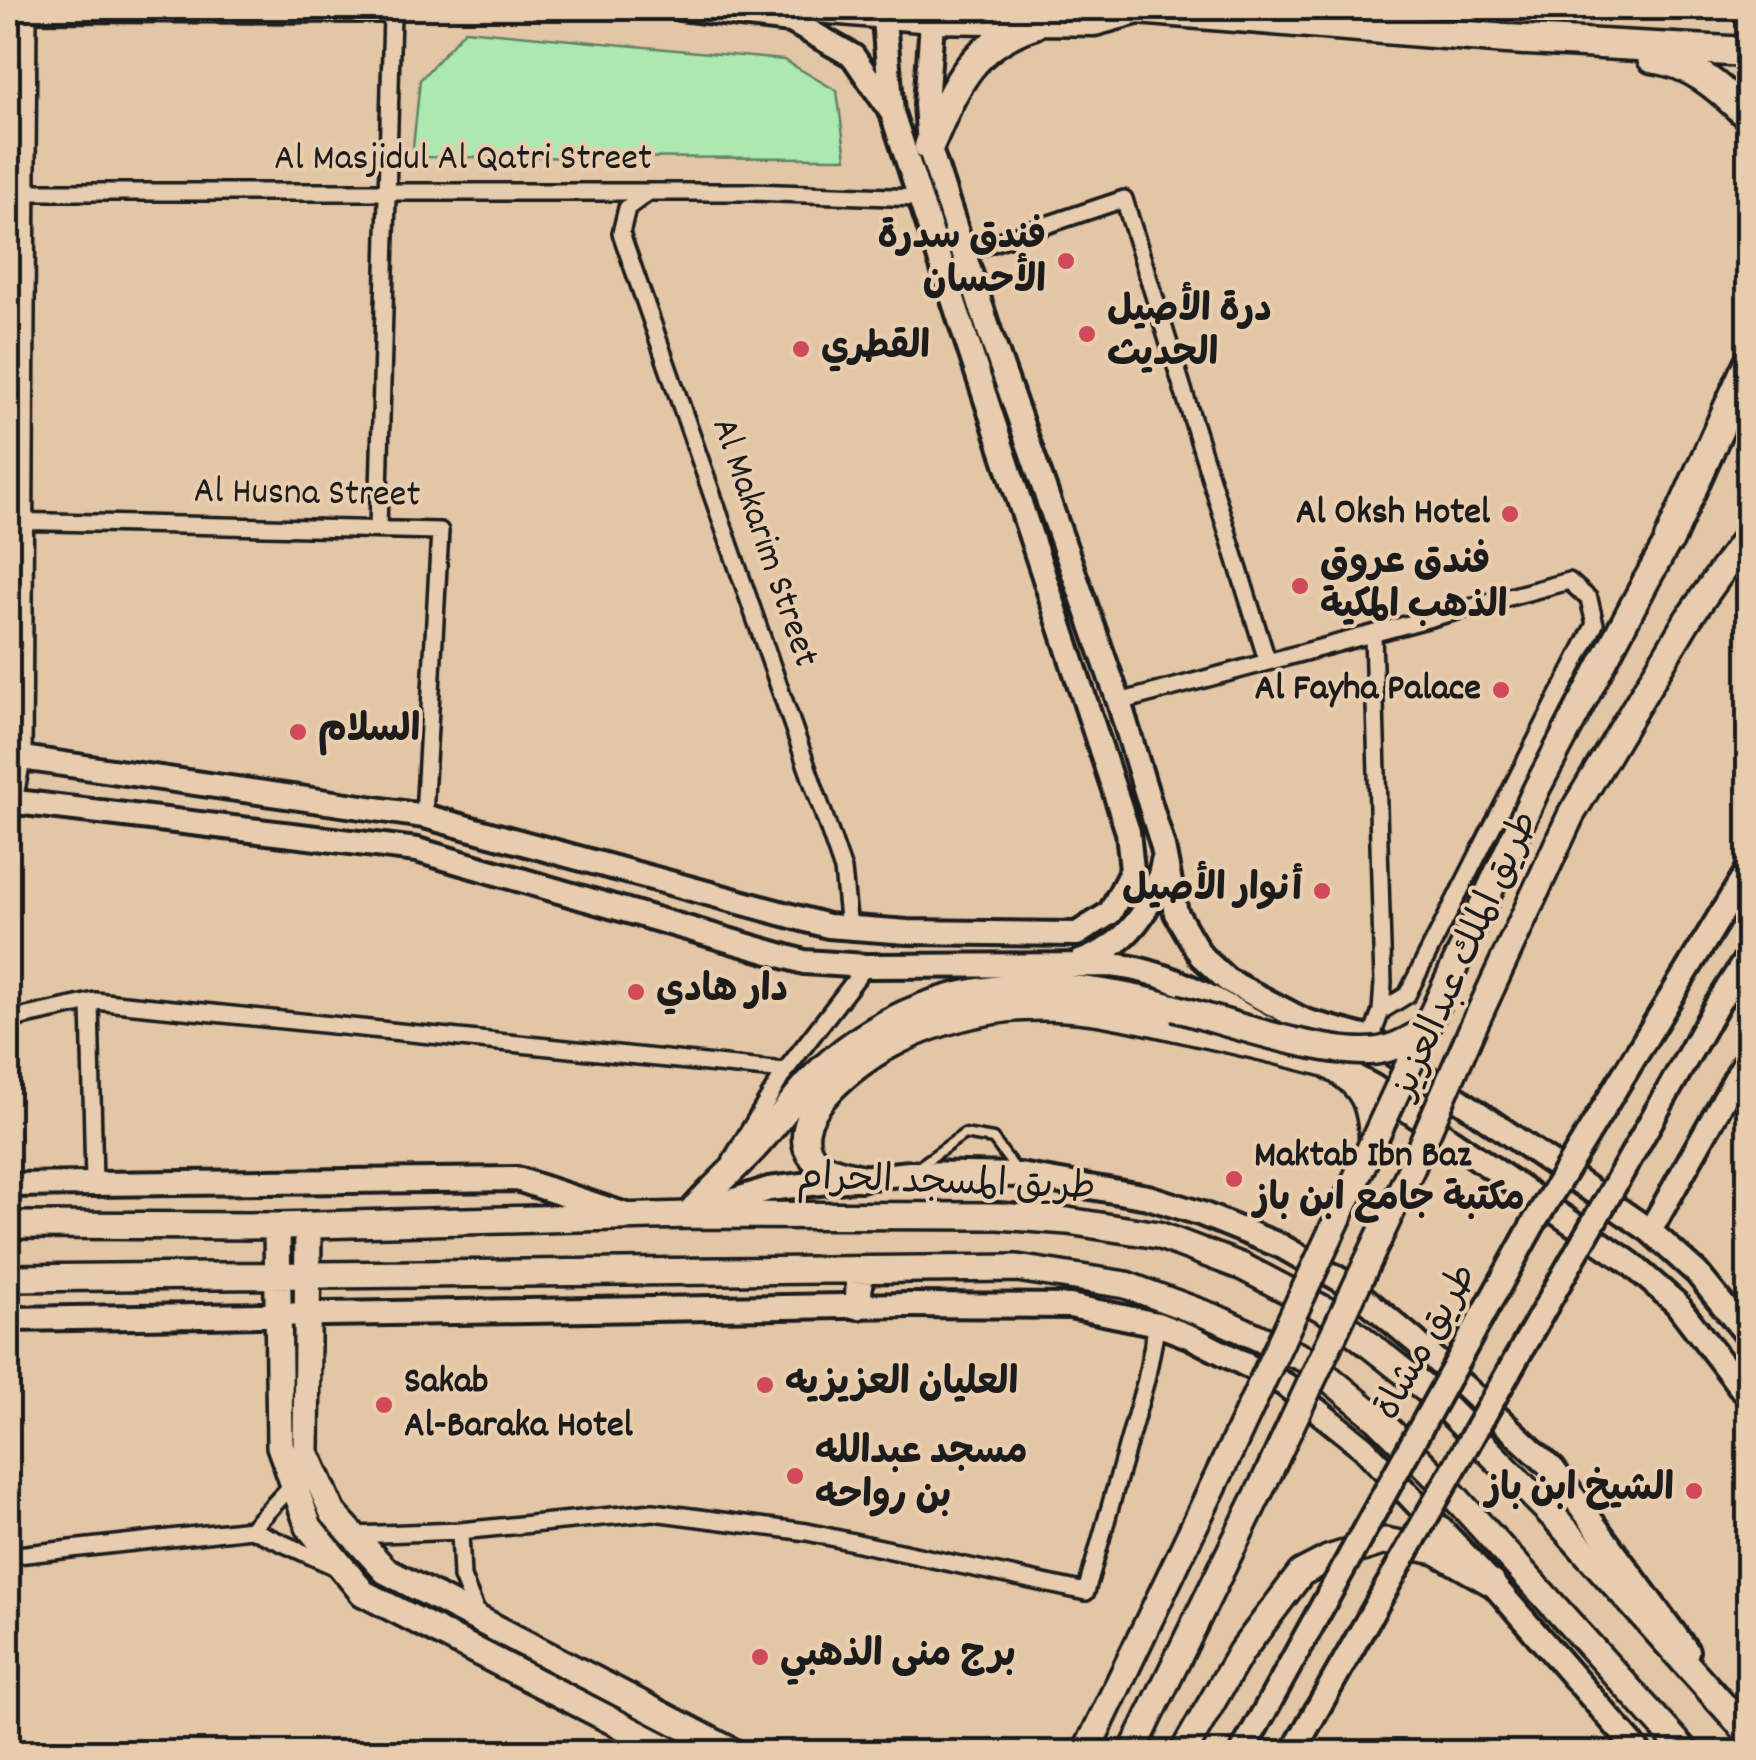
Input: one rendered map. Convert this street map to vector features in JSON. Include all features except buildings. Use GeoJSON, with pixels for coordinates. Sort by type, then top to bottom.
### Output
{"type":"FeatureCollection","features":[{"type":"Feature","properties":{"kind":"highway"},"geometry":{"type":"LineString","coordinates":[[818,8],[1094,21],[1138,9]]}},
{"type":"Feature","properties":{"kind":"highway"},"geometry":{"type":"LineString","coordinates":[[1125,8],[1507,39],[1748,52]]}},
{"type":"Feature","properties":{"kind":"highway"},"geometry":{"type":"LineString","coordinates":[[929,146],[957,81],[984,52],[1023,28],[1046,20]]}},
{"type":"Feature","properties":{"kind":"highway"},"geometry":{"type":"LineString","coordinates":[[1507,39],[1676,61],[1714,84],[1748,116]]}},
{"type":"Feature","properties":{"kind":"highway"},"geometry":{"type":"LineString","coordinates":[[1669,540],[1748,364]]}},
{"type":"Feature","properties":{"kind":"highway"},"geometry":{"type":"LineString","coordinates":[[1669,540],[1748,410]]}},
{"type":"Feature","properties":{"kind":"main road","name":"طريق الملك عبدالعزيز"},"geometry":{"type":"LineString","coordinates":[[1132,1752],[1270,1470],[1572,815],[1688,618],[1748,534]]}},
{"type":"Feature","properties":{"kind":"main road","name":"طريق الملك عبدالعزيز"},"geometry":{"type":"LineString","coordinates":[[1086,1752],[1373,1148],[1537,788],[1669,540]]}},
{"type":"Feature","properties":{"kind":"main road"},"geometry":{"type":"LineString","coordinates":[[689,1215],[829,1062],[884,1036],[950,996],[1018,986],[1074,986],[1144,999],[1331,1048],[1375,1052],[1405,1043],[1426,1030]]}},
{"type":"Feature","properties":{"kind":"main road"},"geometry":{"type":"LineString","coordinates":[[861,1178],[823,1167],[811,1156],[806,1136],[814,1108],[884,1036],[972,1014],[1054,1005],[1113,1013],[1326,1063],[1348,1076],[1362,1092],[1372,1114],[1373,1148]]}},
{"type":"Feature","properties":{"kind":"main road","name":"طريق المسجد الحرام"},"geometry":{"type":"LineString","coordinates":[[12,1224],[277,1226],[689,1215],[998,1216],[1068,1220],[1158,1236],[1243,1267],[1327,1311],[1433,1395],[1556,1519],[1746,1729]]}},
{"type":"Feature","properties":{"kind":"main road"},"geometry":{"type":"LineString","coordinates":[[308,1225],[306,1452],[333,1513],[386,1571],[733,1752]]}},
{"type":"Feature","properties":{"kind":"main road"},"geometry":{"type":"LineString","coordinates":[[277,1226],[280,1446],[310,1527],[363,1593],[673,1752]]}},
{"type":"Feature","properties":{"kind":"main road"},"geometry":{"type":"LineString","coordinates":[[8,1278],[1017,1268],[1126,1284],[1218,1318],[1307,1360],[1377,1418],[1444,1486],[1686,1752]]}},
{"type":"Feature","properties":{"kind":"main road"},"geometry":{"type":"LineString","coordinates":[[858,1306],[860,1270]]}},
{"type":"Feature","properties":{"kind":"main road"},"geometry":{"type":"LineString","coordinates":[[1182,1752],[1242,1652],[1301,1573],[1328,1559],[1385,1540],[1436,1551],[1492,1584]]}},
{"type":"Feature","properties":{"kind":"street"},"geometry":{"type":"LineString","coordinates":[[680,8],[791,21],[853,56],[892,113]]}},
{"type":"Feature","properties":{"kind":"street"},"geometry":{"type":"LineString","coordinates":[[15,756],[424,816],[828,926],[1078,934],[1110,913],[1132,870],[1128,832],[892,113],[883,10]]}},
{"type":"Feature","properties":{"kind":"street"},"geometry":{"type":"LineString","coordinates":[[8,13],[392,14],[378,529]]}},
{"type":"Feature","properties":{"kind":"street"},"geometry":{"type":"LineString","coordinates":[[28,13],[29,192],[16,521],[15,756],[11,800],[417,850],[804,962],[1141,968],[1209,996],[1374,1087],[1630,1263],[1676,1303],[1748,1397]]}},
{"type":"Feature","properties":{"kind":"street"},"geometry":{"type":"LineString","coordinates":[[933,13],[926,104],[929,146],[989,331],[1119,702],[1164,847],[1176,913],[1201,956],[1227,980],[1305,1021],[1371,1040],[1650,1231],[1697,1273],[1748,1336]]}},
{"type":"Feature","properties":{"kind":"street","name":"Al Masjidul Al Qatri Street"},"geometry":{"type":"LineString","coordinates":[[8,192],[750,192],[919,198]]}},
{"type":"Feature","properties":{"kind":"street","name":"Al Makarim Street"},"geometry":{"type":"LineString","coordinates":[[649,192],[628,208],[621,233],[843,870],[850,928]]}},
{"type":"Feature","properties":{"kind":"street"},"geometry":{"type":"LineString","coordinates":[[966,252],[1124,199],[1267,660]]}},
{"type":"Feature","properties":{"kind":"street","name":"Al Husna Street"},"geometry":{"type":"LineString","coordinates":[[16,521],[440,530],[424,816]]}},
{"type":"Feature","properties":{"kind":"street"},"geometry":{"type":"LineString","coordinates":[[1119,702],[1569,580],[1589,599],[1595,624],[1408,995],[1381,1010]]}},
{"type":"Feature","properties":{"kind":"street"},"geometry":{"type":"LineString","coordinates":[[1371,1040],[1381,1010],[1383,983],[1374,634]]}},
{"type":"Feature","properties":{"kind":"street"},"geometry":{"type":"LineString","coordinates":[[1070,966],[1114,946],[1137,923],[1159,880],[1164,847]]}},
{"type":"Feature","properties":{"kind":"street","name":"طريق مشاة"},"geometry":{"type":"LineString","coordinates":[[1242,1752],[1532,1226],[1748,870]]}},
{"type":"Feature","properties":{"kind":"street"},"geometry":{"type":"LineString","coordinates":[[1292,1752],[1698,1037],[1748,956]]}},
{"type":"Feature","properties":{"kind":"street"},"geometry":{"type":"LineString","coordinates":[[719,1180],[784,1071],[866,966]]}},
{"type":"Feature","properties":{"kind":"street"},"geometry":{"type":"LineString","coordinates":[[8,1020],[90,1002],[784,1071]]}},
{"type":"Feature","properties":{"kind":"street"},"geometry":{"type":"LineString","coordinates":[[90,1002],[94,1184]]}},
{"type":"Feature","properties":{"kind":"street"},"geometry":{"type":"LineString","coordinates":[[1650,1231],[1748,1056]]}},
{"type":"Feature","properties":{"kind":"street"},"geometry":{"type":"LineString","coordinates":[[689,1215],[769,1189],[910,1173],[1020,1175],[1148,1197],[1281,1246],[1346,1282],[1415,1340],[1553,1469],[1746,1729]]}},
{"type":"Feature","properties":{"kind":"street"},"geometry":{"type":"LineString","coordinates":[[12,1224],[10,1185],[517,1179],[634,1218]]}},
{"type":"Feature","properties":{"kind":"street"},"geometry":{"type":"LineString","coordinates":[[8,1319],[1070,1306],[1157,1324],[1284,1384],[1363,1447],[1492,1584],[1639,1752]]}},
{"type":"Feature","properties":{"kind":"street"},"geometry":{"type":"LineString","coordinates":[[354,1535],[460,1531],[653,1512],[806,1532],[1086,1592],[1146,1380],[1157,1324]]}},
{"type":"Feature","properties":{"kind":"street"},"geometry":{"type":"LineString","coordinates":[[251,1529],[294,1483]]}},
{"type":"Feature","properties":{"kind":"street"},"geometry":{"type":"LineString","coordinates":[[8,1556],[251,1529],[346,1572]]}},
{"type":"Feature","properties":{"kind":"street"},"geometry":{"type":"LineString","coordinates":[[460,1531],[462,1577],[479,1619]]}},
{"type":"Feature","properties":{"kind":"lane"},"geometry":{"type":"LineString","coordinates":[[910,1173],[964,1134],[993,1140],[1020,1175]]}},
{"type":"Feature","properties":{"kind":"green space"},"geometry":{"type":"Polygon","coordinates":[[[465,30],[784,60],[837,91],[846,158],[412,157],[420,80],[465,30]]]}},
{"type":"Feature","properties":{"kind":"place","name":"فندق سدرة الأحسان"},"geometry":{"type":"Point","coordinates":[1066,261]}},
{"type":"Feature","properties":{"kind":"place","name":"درة الأصيل الحديث"},"geometry":{"type":"Point","coordinates":[1087,334]}},
{"type":"Feature","properties":{"kind":"place","name":"القطري"},"geometry":{"type":"Point","coordinates":[801,349]}},
{"type":"Feature","properties":{"kind":"place","name":"Al Oksh Hotel"},"geometry":{"type":"Point","coordinates":[1510,514]}},
{"type":"Feature","properties":{"kind":"place","name":"فندق عروق الذهب المكية"},"geometry":{"type":"Point","coordinates":[1300,586]}},
{"type":"Feature","properties":{"kind":"place","name":"Al Fayha Palace"},"geometry":{"type":"Point","coordinates":[1501,690]}},
{"type":"Feature","properties":{"kind":"place","name":"السلام"},"geometry":{"type":"Point","coordinates":[298,732]}},
{"type":"Feature","properties":{"kind":"place","name":"أنوار الأصيل"},"geometry":{"type":"Point","coordinates":[1322,891]}},
{"type":"Feature","properties":{"kind":"place","name":"دار هادي"},"geometry":{"type":"Point","coordinates":[636,992]}},
{"type":"Feature","properties":{"kind":"place","name":"Maktab Ibn Baz مكتبة جامع ابن باز"},"geometry":{"type":"Point","coordinates":[1234,1179]}},
{"type":"Feature","properties":{"kind":"place","name":"العليان العزيزيه"},"geometry":{"type":"Point","coordinates":[765,1385]}},
{"type":"Feature","properties":{"kind":"place","name":"Sakab Al-Baraka Hotel"},"geometry":{"type":"Point","coordinates":[384,1405]}},
{"type":"Feature","properties":{"kind":"place","name":"مسجد عبدالله بن رواحه"},"geometry":{"type":"Point","coordinates":[795,1476]}},
{"type":"Feature","properties":{"kind":"place","name":"الشيخ ابن باز"},"geometry":{"type":"Point","coordinates":[1694,1491]}},
{"type":"Feature","properties":{"kind":"place","name":"برج منى الذهبي"},"geometry":{"type":"Point","coordinates":[760,1657]}}]}
